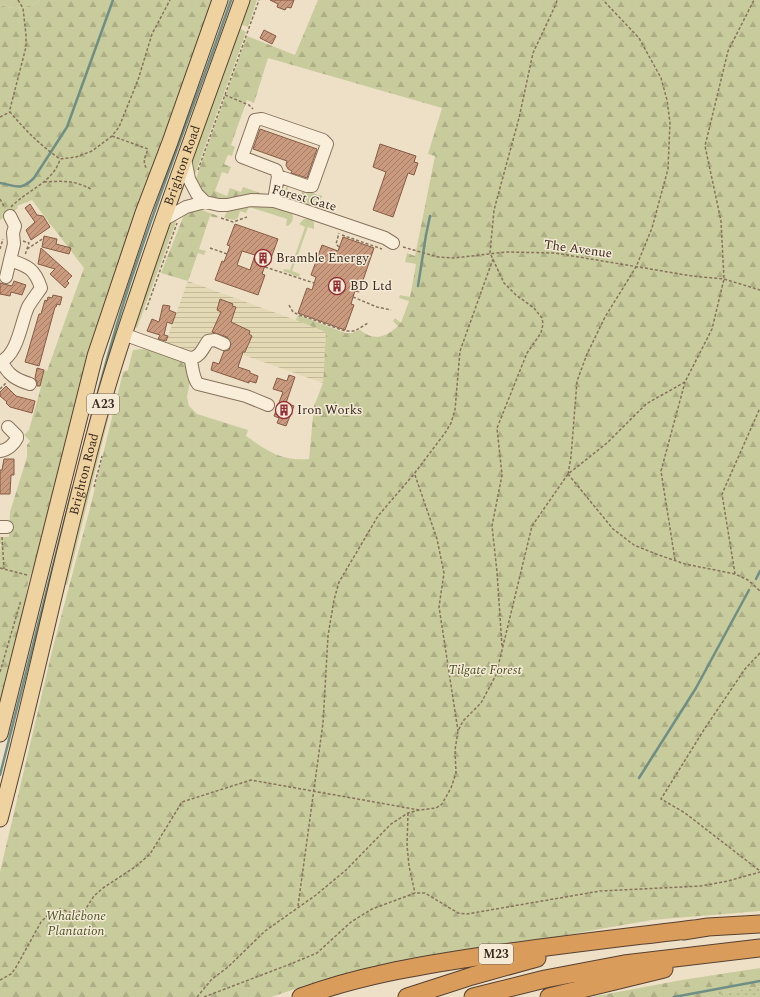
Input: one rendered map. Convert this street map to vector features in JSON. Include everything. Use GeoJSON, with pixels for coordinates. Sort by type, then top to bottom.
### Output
{"type":"FeatureCollection","features":[{"type":"Feature","properties":{"kind":"highway","name":"M23"},"geometry":{"type":"LineString","coordinates":[[301,997],[327,988],[380,974],[450,961],[694,929],[760,924]]}},
{"type":"Feature","properties":{"kind":"highway","name":"M23"},"geometry":{"type":"LineString","coordinates":[[407,997],[472,976],[537,958],[694,929]]}},
{"type":"Feature","properties":{"kind":"highway"},"geometry":{"type":"LineString","coordinates":[[473,997],[545,979],[602,968],[657,959],[760,949]]}},
{"type":"Feature","properties":{"kind":"highway"},"geometry":{"type":"LineString","coordinates":[[549,997],[648,972],[760,949]]}},
{"type":"Feature","properties":{"kind":"main road","name":"Brighton Road"},"geometry":{"type":"LineString","coordinates":[[0,734],[95,356],[140,221],[220,0]]}},
{"type":"Feature","properties":{"kind":"main road","name":"Brighton Road"},"geometry":{"type":"LineString","coordinates":[[0,819],[22,735],[74,512],[123,334],[242,0]]}},
{"type":"Feature","properties":{"kind":"street"},"geometry":{"type":"LineString","coordinates":[[274,201],[278,176],[276,170],[242,157],[253,122],[258,119],[262,119],[323,140],[327,144],[312,186],[307,186],[278,176]]}},
{"type":"Feature","properties":{"kind":"street"},"geometry":{"type":"LineString","coordinates":[[163,220],[183,208],[205,202],[192,186],[189,179],[185,158]]}},
{"type":"Feature","properties":{"kind":"street","name":"Forest Gate"},"geometry":{"type":"LineString","coordinates":[[205,202],[219,206],[252,200],[274,201],[385,238],[393,243]]}},
{"type":"Feature","properties":{"kind":"street"},"geometry":{"type":"LineString","coordinates":[[6,277],[14,244],[13,233],[15,226],[10,212]]}},
{"type":"Feature","properties":{"kind":"street"},"geometry":{"type":"LineString","coordinates":[[10,260],[30,268],[39,282],[47,289],[29,304],[16,342],[6,358],[1,361],[12,376],[30,384]]}},
{"type":"Feature","properties":{"kind":"street"},"geometry":{"type":"LineString","coordinates":[[123,334],[190,358],[199,355],[208,341],[215,340],[224,344]]}},
{"type":"Feature","properties":{"kind":"street"},"geometry":{"type":"LineString","coordinates":[[190,358],[195,380],[198,384],[246,396],[268,405]]}},
{"type":"Feature","properties":{"kind":"street"},"geometry":{"type":"LineString","coordinates":[[1,451],[9,448],[18,438],[8,427]]}},
{"type":"Feature","properties":{"kind":"path"},"geometry":{"type":"LineString","coordinates":[[18,0],[24,8],[26,47],[10,112],[25,130],[44,148],[60,159],[76,157],[92,151],[112,136],[119,127],[138,80],[152,34],[170,0]]}},
{"type":"Feature","properties":{"kind":"path"},"geometry":{"type":"LineString","coordinates":[[192,186],[259,0]]}},
{"type":"Feature","properties":{"kind":"path"},"geometry":{"type":"LineString","coordinates":[[502,647],[496,558],[492,526],[502,475],[497,428],[527,353],[541,333],[543,324],[542,318],[534,308],[516,295],[504,283],[490,253],[494,210],[519,118],[533,53],[557,0]]}},
{"type":"Feature","properties":{"kind":"path"},"geometry":{"type":"LineString","coordinates":[[604,0],[639,38],[661,78],[667,100],[670,123],[668,169],[652,228],[636,266],[605,317],[587,354],[577,381],[571,457],[568,474],[612,529],[634,545],[675,560],[735,574],[748,580],[760,591]]}},
{"type":"Feature","properties":{"kind":"path"},"geometry":{"type":"LineString","coordinates":[[675,560],[661,471],[685,382],[712,329],[724,279],[721,221],[705,146],[728,51],[754,0]]}},
{"type":"Feature","properties":{"kind":"path"},"geometry":{"type":"LineString","coordinates":[[225,95],[249,105],[257,114],[258,119]]}},
{"type":"Feature","properties":{"kind":"path"},"geometry":{"type":"LineString","coordinates":[[0,117],[10,112]]}},
{"type":"Feature","properties":{"kind":"path"},"geometry":{"type":"LineString","coordinates":[[112,136],[148,149],[144,158],[144,164],[148,172]]}},
{"type":"Feature","properties":{"kind":"path"},"geometry":{"type":"LineString","coordinates":[[10,212],[44,182],[58,167],[60,159]]}},
{"type":"Feature","properties":{"kind":"path"},"geometry":{"type":"LineString","coordinates":[[44,182],[68,181],[79,183],[91,189]]}},
{"type":"Feature","properties":{"kind":"path"},"geometry":{"type":"LineString","coordinates":[[145,311],[183,208]]}},
{"type":"Feature","properties":{"kind":"path"},"geometry":{"type":"LineString","coordinates":[[221,218],[233,222],[246,217]]}},
{"type":"Feature","properties":{"kind":"path"},"geometry":{"type":"LineString","coordinates":[[339,233],[336,244],[339,248]]}},
{"type":"Feature","properties":{"kind":"path"},"geometry":{"type":"LineString","coordinates":[[27,249],[44,238]]}},
{"type":"Feature","properties":{"kind":"path","name":"The Avenue"},"geometry":{"type":"LineString","coordinates":[[393,243],[438,257],[454,258],[490,253],[555,253],[692,276],[724,279],[760,290]]}},
{"type":"Feature","properties":{"kind":"path"},"geometry":{"type":"LineString","coordinates":[[210,248],[227,254]]}},
{"type":"Feature","properties":{"kind":"path"},"geometry":{"type":"LineString","coordinates":[[298,907],[323,723],[328,636],[334,600],[339,582],[378,516],[446,434],[455,410],[460,351],[492,259]]}},
{"type":"Feature","properties":{"kind":"path"},"geometry":{"type":"LineString","coordinates":[[265,267],[314,283]]}},
{"type":"Feature","properties":{"kind":"path"},"geometry":{"type":"LineString","coordinates":[[353,297],[377,307],[391,310]]}},
{"type":"Feature","properties":{"kind":"path"},"geometry":{"type":"LineString","coordinates":[[289,304],[297,314],[345,331],[355,331],[368,323]]}},
{"type":"Feature","properties":{"kind":"path"},"geometry":{"type":"LineString","coordinates":[[197,997],[212,979],[228,967],[265,931],[316,895],[346,870],[391,824],[408,813],[436,808],[442,804],[452,788],[456,773],[455,750],[458,731],[462,721],[481,703],[496,675],[532,526],[568,474],[606,443],[646,404],[685,382]]}},
{"type":"Feature","properties":{"kind":"path"},"geometry":{"type":"LineString","coordinates":[[735,574],[722,494],[760,408]]}},
{"type":"Feature","properties":{"kind":"path"},"geometry":{"type":"LineString","coordinates":[[93,488],[102,452]]}},
{"type":"Feature","properties":{"kind":"path"},"geometry":{"type":"LineString","coordinates":[[414,474],[437,539],[444,573],[439,606],[458,731]]}},
{"type":"Feature","properties":{"kind":"path"},"geometry":{"type":"LineString","coordinates":[[3,527],[1,549],[4,569]]}},
{"type":"Feature","properties":{"kind":"path"},"geometry":{"type":"LineString","coordinates":[[0,568],[29,576]]}},
{"type":"Feature","properties":{"kind":"path"},"geometry":{"type":"LineString","coordinates":[[0,672],[22,596]]}},
{"type":"Feature","properties":{"kind":"path"},"geometry":{"type":"LineString","coordinates":[[760,653],[745,669],[736,682],[705,728],[661,799],[684,813],[760,871]]}},
{"type":"Feature","properties":{"kind":"path"},"geometry":{"type":"LineString","coordinates":[[0,980],[11,974],[15,969],[47,916],[60,909],[72,913],[85,910],[94,896],[102,888],[135,867],[150,854],[182,802],[251,780],[420,810]]}},
{"type":"Feature","properties":{"kind":"path"},"geometry":{"type":"LineString","coordinates":[[408,813],[407,845],[409,866],[415,893]]}},
{"type":"Feature","properties":{"kind":"path"},"geometry":{"type":"LineString","coordinates":[[204,997],[317,953],[351,922],[367,912],[415,893],[425,893],[458,913],[467,914],[600,891],[701,886],[728,881],[760,871]]}},
{"type":"Feature","properties":{"kind":"shaded area"},"geometry":{"type":"Polygon","coordinates":[[[188,281],[326,331],[323,383],[203,341],[196,353],[190,354],[165,344],[188,281]]]}},
{"type":"Feature","properties":{"kind":"green space"},"geometry":{"type":"Polygon","coordinates":[[[0,0],[40,0],[26,7],[10,8],[0,5],[0,0]]]}},
{"type":"Feature","properties":{"kind":"green space"},"geometry":{"type":"Polygon","coordinates":[[[40,0],[214,0],[101,315],[39,560],[28,583],[26,609],[0,715],[0,537],[9,537],[10,512],[27,457],[27,445],[30,441],[24,435],[29,430],[41,387],[44,370],[47,371],[84,268],[32,200],[17,206],[18,208],[0,220],[0,5],[10,8],[21,8],[40,0]]]}},
{"type":"Feature","properties":{"kind":"green space"},"geometry":{"type":"Polygon","coordinates":[[[249,0],[257,0],[248,27],[240,24],[249,0]]]}},
{"type":"Feature","properties":{"kind":"green space","name":"Tilgate Forest"},"geometry":{"type":"Polygon","coordinates":[[[318,0],[760,0],[760,911],[652,920],[600,929],[322,980],[271,997],[0,997],[0,872],[53,647],[90,508],[123,372],[128,370],[133,350],[140,349],[162,352],[169,354],[187,364],[190,381],[187,397],[189,406],[197,414],[248,430],[246,436],[261,447],[282,457],[309,459],[314,406],[323,383],[326,332],[296,320],[298,315],[345,333],[352,333],[360,330],[370,336],[379,337],[389,333],[398,326],[393,321],[395,318],[401,323],[409,301],[399,298],[400,295],[410,297],[416,264],[405,262],[407,253],[415,256],[435,156],[428,154],[442,108],[268,58],[254,103],[247,100],[231,145],[235,147],[232,156],[228,155],[224,164],[231,167],[228,174],[222,172],[215,191],[227,196],[230,188],[241,192],[243,187],[263,194],[265,197],[216,201],[203,194],[195,181],[247,36],[295,55],[318,0]]]}},
{"type":"Feature","properties":{"kind":"green space"},"geometry":{"type":"Polygon","coordinates":[[[239,28],[246,32],[194,177],[191,167],[213,92],[239,28]]]}},
{"type":"Feature","properties":{"kind":"green space"},"geometry":{"type":"Polygon","coordinates":[[[287,185],[289,185],[287,191],[301,196],[303,190],[322,196],[320,202],[318,205],[312,207],[285,198],[284,193],[287,185]]]}},
{"type":"Feature","properties":{"kind":"green space"},"geometry":{"type":"Polygon","coordinates":[[[261,203],[291,212],[293,216],[292,222],[286,226],[287,219],[249,207],[246,213],[240,211],[238,218],[234,220],[224,218],[227,211],[261,203]]]}},
{"type":"Feature","properties":{"kind":"green space"},"geometry":{"type":"Polygon","coordinates":[[[199,209],[218,216],[217,218],[210,216],[199,249],[206,251],[204,255],[198,253],[188,281],[161,273],[184,215],[187,211],[199,209]]]}},
{"type":"Feature","properties":{"kind":"green space"},"geometry":{"type":"Polygon","coordinates":[[[178,216],[137,328],[134,327],[166,224],[178,216]]]}},
{"type":"Feature","properties":{"kind":"green space"},"geometry":{"type":"Polygon","coordinates":[[[304,219],[311,219],[314,222],[314,229],[308,227],[292,271],[300,274],[299,277],[283,271],[284,269],[290,270],[305,227],[299,224],[304,219]]]}},
{"type":"Feature","properties":{"kind":"green space"},"geometry":{"type":"Polygon","coordinates":[[[121,367],[67,585],[62,584],[93,459],[121,367]]]}},
{"type":"Feature","properties":{"kind":"green space"},"geometry":{"type":"Polygon","coordinates":[[[760,968],[760,986],[706,997],[591,997],[682,980],[760,968]]]}},
{"type":"Feature","properties":{"kind":"green space"},"geometry":{"type":"Polygon","coordinates":[[[760,986],[760,997],[706,997],[760,986]]]}},
{"type":"Feature","properties":{"kind":"building"},"geometry":{"type":"Polygon","coordinates":[[[270,0],[294,0],[291,8],[287,7],[285,10],[277,7],[278,4],[270,0]]]}},
{"type":"Feature","properties":{"kind":"building"},"geometry":{"type":"Polygon","coordinates":[[[264,30],[276,36],[272,44],[260,38],[264,30]]]}},
{"type":"Feature","properties":{"kind":"building"},"geometry":{"type":"Polygon","coordinates":[[[260,129],[317,149],[307,178],[291,173],[292,171],[288,169],[286,165],[287,161],[253,149],[260,129]]]}},
{"type":"Feature","properties":{"kind":"building"},"geometry":{"type":"Polygon","coordinates":[[[380,144],[416,156],[414,162],[418,163],[414,175],[408,173],[393,217],[373,210],[386,172],[373,167],[380,144]]]}},
{"type":"Feature","properties":{"kind":"building"},"geometry":{"type":"Polygon","coordinates":[[[30,204],[37,215],[43,216],[50,227],[31,240],[26,230],[35,222],[25,208],[30,204]]]}},
{"type":"Feature","properties":{"kind":"building","name":"Bramble Energy"},"geometry":{"type":"Polygon","coordinates":[[[235,224],[278,239],[270,261],[267,260],[262,274],[265,275],[258,295],[215,280],[222,261],[224,262],[230,246],[227,245],[235,224]],[[242,251],[237,265],[250,270],[255,255],[242,251]]]}},
{"type":"Feature","properties":{"kind":"building"},"geometry":{"type":"Polygon","coordinates":[[[44,236],[57,239],[56,244],[71,248],[69,254],[42,247],[44,236]]]}},
{"type":"Feature","properties":{"kind":"building","name":"BD Ltd"},"geometry":{"type":"Polygon","coordinates":[[[343,237],[374,248],[359,292],[355,291],[351,304],[354,305],[345,330],[298,313],[307,288],[312,290],[316,277],[311,275],[322,245],[338,251],[343,237]]]}},
{"type":"Feature","properties":{"kind":"building"},"geometry":{"type":"Polygon","coordinates":[[[41,248],[72,276],[67,281],[69,283],[65,288],[50,274],[55,269],[38,264],[41,248]]]}},
{"type":"Feature","properties":{"kind":"building"},"geometry":{"type":"Polygon","coordinates":[[[14,281],[26,285],[22,295],[11,292],[10,296],[0,294],[0,283],[12,286],[14,281]]]}},
{"type":"Feature","properties":{"kind":"building"},"geometry":{"type":"Polygon","coordinates":[[[53,295],[62,297],[60,305],[57,304],[55,307],[39,366],[25,362],[39,314],[41,314],[45,300],[47,301],[48,297],[52,298],[53,295]]]}},
{"type":"Feature","properties":{"kind":"building"},"geometry":{"type":"Polygon","coordinates":[[[220,299],[233,304],[232,306],[236,307],[231,322],[250,331],[249,334],[252,336],[245,352],[243,352],[238,367],[250,371],[250,373],[258,376],[256,383],[249,381],[249,383],[211,370],[213,362],[219,364],[224,351],[229,350],[231,344],[227,337],[212,332],[221,312],[217,310],[220,299]]]}},
{"type":"Feature","properties":{"kind":"building"},"geometry":{"type":"Polygon","coordinates":[[[163,305],[170,306],[169,310],[176,313],[172,324],[167,322],[164,335],[168,336],[166,341],[158,339],[160,335],[147,331],[152,319],[159,322],[163,305]]]}},
{"type":"Feature","properties":{"kind":"building"},"geometry":{"type":"Polygon","coordinates":[[[37,368],[44,370],[40,386],[37,386],[35,378],[37,368]]]}},
{"type":"Feature","properties":{"kind":"building"},"geometry":{"type":"Polygon","coordinates":[[[289,375],[295,377],[286,403],[294,406],[286,426],[277,423],[279,418],[274,416],[283,392],[273,389],[277,378],[287,381],[289,375]]]}},
{"type":"Feature","properties":{"kind":"building"},"geometry":{"type":"Polygon","coordinates":[[[6,386],[16,396],[35,401],[32,413],[10,407],[6,403],[7,402],[0,396],[0,392],[6,386]]]}},
{"type":"Feature","properties":{"kind":"building"},"geometry":{"type":"Polygon","coordinates":[[[4,459],[14,459],[14,475],[11,475],[10,494],[0,494],[0,470],[2,470],[4,459]]]}},
{"type":"Feature","properties":{"kind":"waterway"},"geometry":{"type":"LineString","coordinates":[[0,183],[22,186],[30,182],[67,127],[113,0]]}},
{"type":"Feature","properties":{"kind":"waterway"},"geometry":{"type":"LineString","coordinates":[[85,442],[130,282],[231,0]]}},
{"type":"Feature","properties":{"kind":"waterway"},"geometry":{"type":"LineString","coordinates":[[418,286],[430,216]]}},
{"type":"Feature","properties":{"kind":"waterway"},"geometry":{"type":"LineString","coordinates":[[0,775],[73,487]]}},
{"type":"Feature","properties":{"kind":"waterway"},"geometry":{"type":"LineString","coordinates":[[756,579],[760,571]]}},
{"type":"Feature","properties":{"kind":"waterway"},"geometry":{"type":"LineString","coordinates":[[639,778],[696,688],[749,590]]}},
{"type":"Feature","properties":{"kind":"waterway"},"geometry":{"type":"LineString","coordinates":[[674,997],[760,981]]}},
{"type":"Feature","properties":{"kind":"place","name":"Bramble Energy"},"geometry":{"type":"Point","coordinates":[263,258]}},
{"type":"Feature","properties":{"kind":"place","name":"BD Ltd"},"geometry":{"type":"Point","coordinates":[337,286]}},
{"type":"Feature","properties":{"kind":"place","name":"Iron Works"},"geometry":{"type":"Point","coordinates":[284,410]}},
{"type":"Feature","properties":{"kind":"park label","name":"Whalebone Plantation"},"geometry":{"type":"Point","coordinates":[76,924]}}]}
